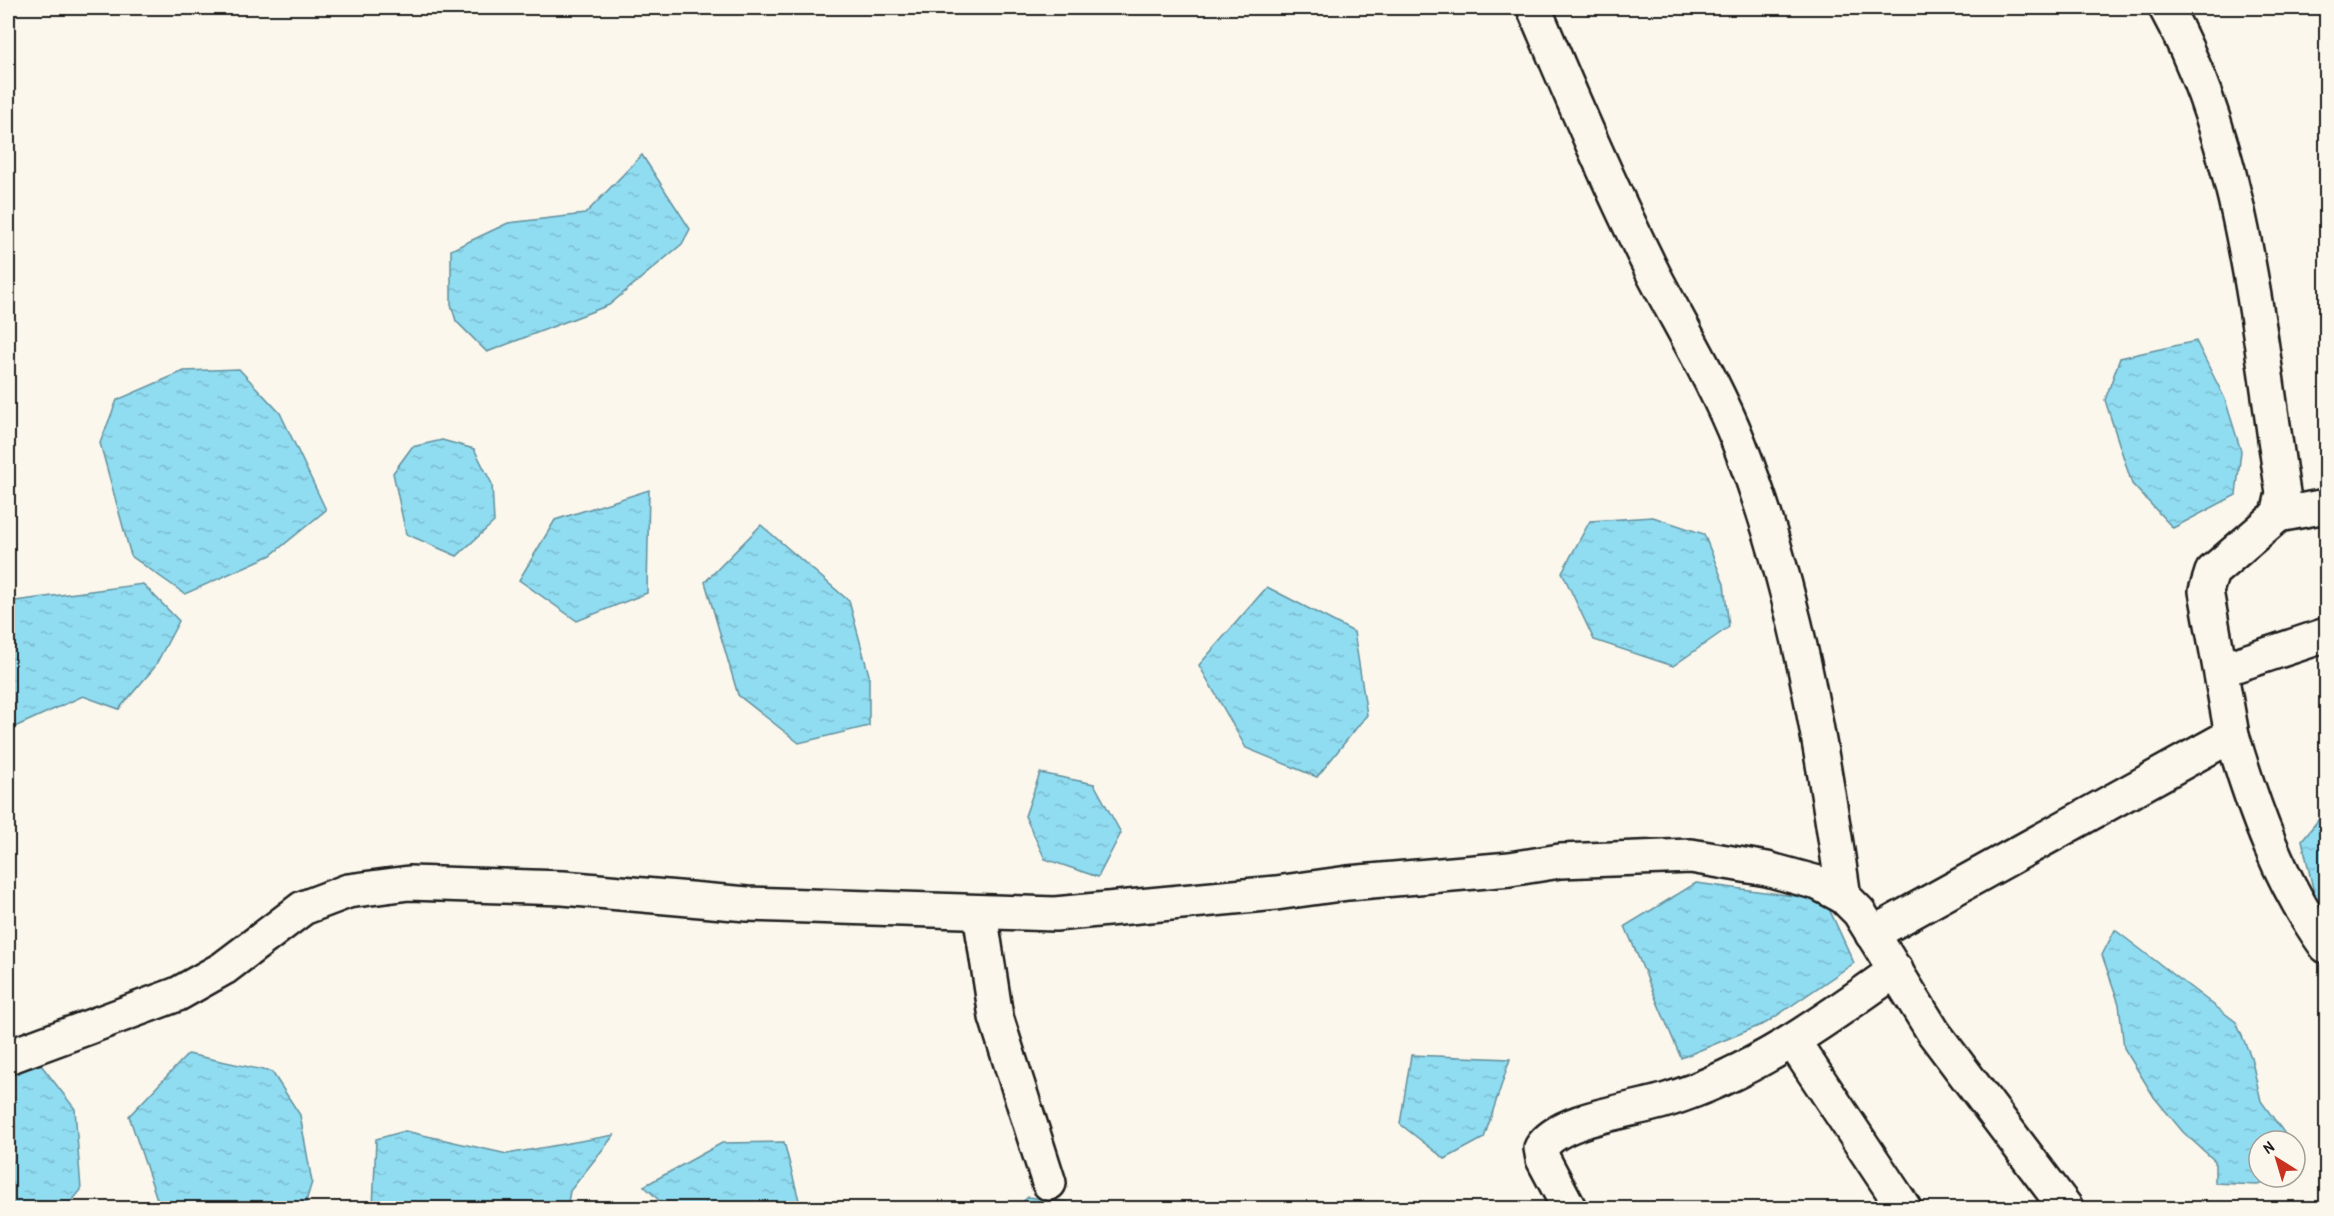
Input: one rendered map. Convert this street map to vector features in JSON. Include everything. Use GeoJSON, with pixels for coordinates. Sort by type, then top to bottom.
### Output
{"type":"FeatureCollection","features":[{"type":"Feature","properties":{"kind":"street"},"geometry":{"type":"LineString","coordinates":[[1534,8],[1601,166],[1655,277],[1720,398],[1740,445],[1785,578],[1821,740],[1844,897]]}},
{"type":"Feature","properties":{"kind":"street"},"geometry":{"type":"LineString","coordinates":[[2166,8],[2184,41],[2199,77],[2232,192],[2249,273],[2283,493],[2278,515]]}},
{"type":"Feature","properties":{"kind":"street"},"geometry":{"type":"LineString","coordinates":[[2326,506],[2278,515],[2212,572],[2206,591],[2232,735],[2267,840],[2308,922],[2326,946]]}},
{"type":"Feature","properties":{"kind":"street"},"geometry":{"type":"LineString","coordinates":[[2221,670],[2326,635]]}},
{"type":"Feature","properties":{"kind":"street"},"geometry":{"type":"LineString","coordinates":[[1872,934],[2232,735]]}},
{"type":"Feature","properties":{"kind":"street"},"geometry":{"type":"LineString","coordinates":[[8,1058],[178,994],[224,968],[303,908],[348,891],[409,883],[540,888],[747,904],[1055,914],[1276,893],[1348,883],[1510,869],[1560,861],[1690,856],[1767,869],[1818,883],[1844,897],[1859,912],[1934,1033],[2066,1209]]}},
{"type":"Feature","properties":{"kind":"street"},"geometry":{"type":"LineString","coordinates":[[980,913],[996,1017],[1022,1106],[1050,1183]]}},
{"type":"Feature","properties":{"kind":"street"},"geometry":{"type":"LineString","coordinates":[[1569,1209],[1543,1159],[1541,1148],[1556,1132],[1678,1096],[1710,1083],[1793,1041],[1896,970]]}},
{"type":"Feature","properties":{"kind":"street"},"geometry":{"type":"LineString","coordinates":[[1793,1041],[1904,1209]]}},
{"type":"Feature","properties":{"kind":"water"},"geometry":{"type":"Polygon","coordinates":[[[642,155],[690,229],[682,244],[609,305],[487,352],[456,321],[451,304],[451,250],[508,223],[585,214],[642,155]]]}},
{"type":"Feature","properties":{"kind":"water"},"geometry":{"type":"Polygon","coordinates":[[[2196,341],[2225,399],[2241,451],[2236,495],[2173,528],[2132,484],[2105,400],[2120,358],[2196,341]]]}},
{"type":"Feature","properties":{"kind":"water"},"geometry":{"type":"Polygon","coordinates":[[[239,369],[280,413],[326,510],[271,555],[185,594],[131,556],[100,443],[117,400],[184,371],[239,369]]]}},
{"type":"Feature","properties":{"kind":"water"},"geometry":{"type":"Polygon","coordinates":[[[442,440],[474,449],[492,484],[494,522],[457,556],[406,534],[393,473],[412,447],[442,440]]]}},
{"type":"Feature","properties":{"kind":"water"},"geometry":{"type":"Polygon","coordinates":[[[649,490],[647,593],[577,621],[519,580],[555,520],[649,490]]]}},
{"type":"Feature","properties":{"kind":"water"},"geometry":{"type":"Polygon","coordinates":[[[1653,517],[1704,534],[1724,584],[1729,627],[1673,666],[1594,640],[1562,572],[1590,521],[1653,517]]]}},
{"type":"Feature","properties":{"kind":"water"},"geometry":{"type":"Polygon","coordinates":[[[761,525],[849,601],[869,675],[869,726],[799,743],[738,695],[705,582],[761,525]]]}},
{"type":"Feature","properties":{"kind":"water"},"geometry":{"type":"Polygon","coordinates":[[[143,584],[179,621],[154,668],[119,709],[83,696],[8,730],[8,602],[143,584]]]}},
{"type":"Feature","properties":{"kind":"water"},"geometry":{"type":"Polygon","coordinates":[[[1267,587],[1354,632],[1367,715],[1317,777],[1246,748],[1199,665],[1267,587]]]}},
{"type":"Feature","properties":{"kind":"water"},"geometry":{"type":"Polygon","coordinates":[[[1040,773],[1094,784],[1121,833],[1098,877],[1045,859],[1025,816],[1040,773]]]}},
{"type":"Feature","properties":{"kind":"water"},"geometry":{"type":"Polygon","coordinates":[[[2326,816],[2326,917],[2316,902],[2302,840],[2320,818],[2326,816]]]}},
{"type":"Feature","properties":{"kind":"water"},"geometry":{"type":"Polygon","coordinates":[[[1696,883],[1825,900],[1854,963],[1766,1023],[1681,1058],[1625,926],[1696,883]]]}},
{"type":"Feature","properties":{"kind":"water"},"geometry":{"type":"Polygon","coordinates":[[[2115,930],[2236,1022],[2251,1057],[2261,1101],[2281,1129],[2247,1129],[2247,1185],[2215,1183],[2215,1161],[2183,1132],[2154,1097],[2124,1048],[2119,1004],[2102,955],[2115,930]]]}},
{"type":"Feature","properties":{"kind":"water"},"geometry":{"type":"Polygon","coordinates":[[[188,1054],[272,1072],[300,1115],[312,1182],[304,1208],[160,1208],[129,1116],[188,1054]]]}},
{"type":"Feature","properties":{"kind":"water"},"geometry":{"type":"Polygon","coordinates":[[[1411,1055],[1510,1059],[1484,1138],[1445,1159],[1400,1124],[1411,1055]]]}},
{"type":"Feature","properties":{"kind":"water"},"geometry":{"type":"Polygon","coordinates":[[[38,1061],[75,1109],[81,1190],[66,1208],[15,1208],[8,1203],[8,1074],[38,1061]]]}},
{"type":"Feature","properties":{"kind":"water"},"geometry":{"type":"Polygon","coordinates":[[[405,1131],[507,1154],[614,1135],[570,1191],[567,1208],[373,1208],[376,1139],[405,1131]]]}},
{"type":"Feature","properties":{"kind":"water"},"geometry":{"type":"Polygon","coordinates":[[[784,1142],[801,1208],[667,1208],[644,1186],[722,1143],[784,1142]]]}},
{"type":"Feature","properties":{"kind":"water"},"geometry":{"type":"Polygon","coordinates":[[[1028,1197],[1068,1202],[1080,1208],[1016,1208],[1028,1197]]]}}]}
